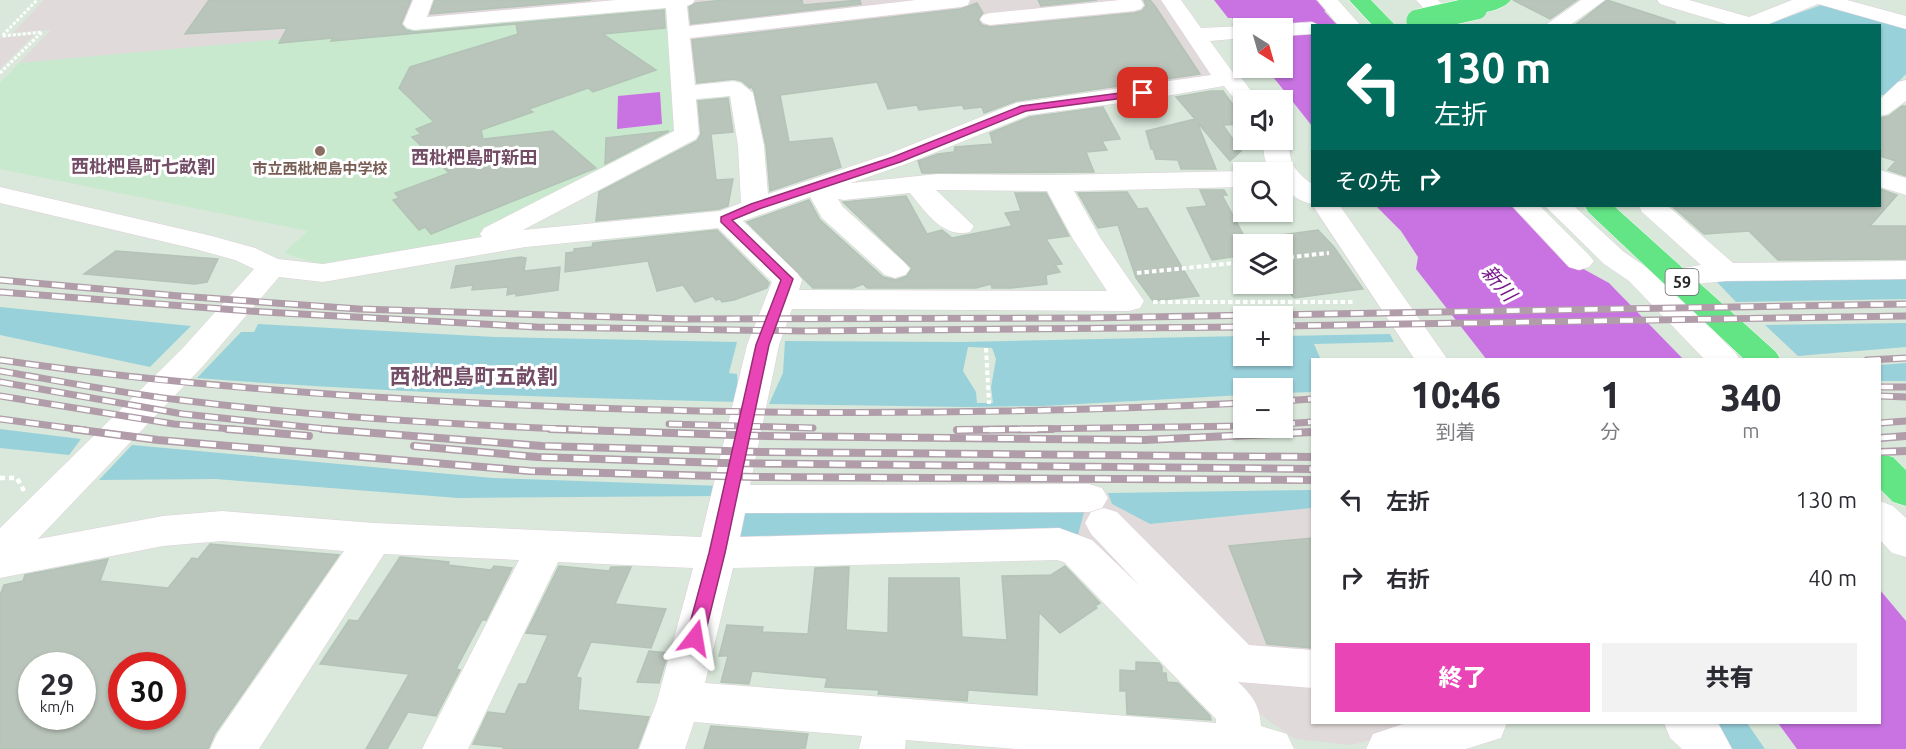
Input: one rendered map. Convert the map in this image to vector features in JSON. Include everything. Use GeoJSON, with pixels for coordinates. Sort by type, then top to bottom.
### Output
{"type":"FeatureCollection","features":[{"type":"Feature","properties":{"kind":"main road"},"geometry":{"type":"LineString","coordinates":[[1359,0],[1378,24]]}},
{"type":"Feature","properties":{"kind":"main road"},"geometry":{"type":"LineString","coordinates":[[1389,24],[1418,21],[1501,0]]}},
{"type":"Feature","properties":{"kind":"main road","name":"59"},"geometry":{"type":"LineString","coordinates":[[1599,207],[1763,358]]}},
{"type":"Feature","properties":{"kind":"street"},"geometry":{"type":"LineString","coordinates":[[423,0],[414,24],[685,0]]}},
{"type":"Feature","properties":{"kind":"street"},"geometry":{"type":"LineString","coordinates":[[990,19],[1134,5],[1130,0]]}},
{"type":"Feature","properties":{"kind":"street"},"geometry":{"type":"LineString","coordinates":[[1171,0],[1205,35],[1236,88]]}},
{"type":"Feature","properties":{"kind":"street"},"geometry":{"type":"LineString","coordinates":[[1327,0],[1352,24]]}},
{"type":"Feature","properties":{"kind":"street"},"geometry":{"type":"LineString","coordinates":[[1426,0],[1451,24]]}},
{"type":"Feature","properties":{"kind":"street"},"geometry":{"type":"LineString","coordinates":[[1557,24],[1595,0]]}},
{"type":"Feature","properties":{"kind":"street"},"geometry":{"type":"LineString","coordinates":[[1667,0],[1746,24],[1810,0]]}},
{"type":"Feature","properties":{"kind":"street"},"geometry":{"type":"LineString","coordinates":[[1824,0],[1906,23]]}},
{"type":"Feature","properties":{"kind":"street"},"geometry":{"type":"LineString","coordinates":[[466,249],[687,134],[676,1]]}},
{"type":"Feature","properties":{"kind":"street"},"geometry":{"type":"LineString","coordinates":[[679,33],[961,1]]}},
{"type":"Feature","properties":{"kind":"street"},"geometry":{"type":"LineString","coordinates":[[1293,29],[1311,28]]}},
{"type":"Feature","properties":{"kind":"street"},"geometry":{"type":"LineString","coordinates":[[1205,35],[1233,33]]}},
{"type":"Feature","properties":{"kind":"street"},"geometry":{"type":"LineString","coordinates":[[684,93],[733,88],[741,93],[751,146],[755,207]]}},
{"type":"Feature","properties":{"kind":"street"},"geometry":{"type":"LineString","coordinates":[[1183,95],[1195,91],[1236,88]]}},
{"type":"Feature","properties":{"kind":"street"},"geometry":{"type":"LineString","coordinates":[[0,195],[202,242],[245,254],[273,267],[323,273],[526,238],[725,219],[897,159],[1024,108],[1143,93],[1236,88]]}},
{"type":"Feature","properties":{"kind":"street"},"geometry":{"type":"LineString","coordinates":[[1285,150],[1311,185]]}},
{"type":"Feature","properties":{"kind":"street"},"geometry":{"type":"LineString","coordinates":[[1881,178],[1906,187]]}},
{"type":"Feature","properties":{"kind":"street"},"geometry":{"type":"LineString","coordinates":[[785,198],[916,184],[993,180],[1056,183],[1233,179]]}},
{"type":"Feature","properties":{"kind":"street"},"geometry":{"type":"LineString","coordinates":[[1056,183],[1087,239],[1129,301]]}},
{"type":"Feature","properties":{"kind":"street"},"geometry":{"type":"LineString","coordinates":[[1293,183],[1311,195]]}},
{"type":"Feature","properties":{"kind":"street"},"geometry":{"type":"LineString","coordinates":[[916,184],[944,215],[960,226]]}},
{"type":"Feature","properties":{"kind":"street"},"geometry":{"type":"LineString","coordinates":[[822,194],[832,212],[895,269]]}},
{"type":"Feature","properties":{"kind":"street"},"geometry":{"type":"LineString","coordinates":[[1328,207],[1431,358]]}},
{"type":"Feature","properties":{"kind":"street"},"geometry":{"type":"LineString","coordinates":[[1526,207],[1579,261]]}},
{"type":"Feature","properties":{"kind":"street"},"geometry":{"type":"LineString","coordinates":[[1560,207],[1614,258],[1639,275],[1722,358]]}},
{"type":"Feature","properties":{"kind":"street"},"geometry":{"type":"LineString","coordinates":[[1654,207],[1726,272]]}},
{"type":"Feature","properties":{"kind":"street"},"geometry":{"type":"LineString","coordinates":[[662,749],[679,701],[717,553],[762,345],[787,279],[725,219]]}},
{"type":"Feature","properties":{"kind":"street"},"geometry":{"type":"LineString","coordinates":[[0,553],[107,447],[224,323],[273,267]]}},
{"type":"Feature","properties":{"kind":"street"},"geometry":{"type":"LineString","coordinates":[[1675,277],[1726,272],[1906,270]]}},
{"type":"Feature","properties":{"kind":"street"},"geometry":{"type":"LineString","coordinates":[[780,299],[1129,301]]}},
{"type":"Feature","properties":{"kind":"street"},"geometry":{"type":"LineString","coordinates":[[1894,489],[1906,542]]}},
{"type":"Feature","properties":{"kind":"street"},"geometry":{"type":"LineString","coordinates":[[728,499],[1096,510],[1239,663],[1311,669]]}},
{"type":"Feature","properties":{"kind":"street"},"geometry":{"type":"LineString","coordinates":[[0,562],[163,531],[222,526],[374,538],[717,553],[1059,544],[1078,551],[1238,711],[1250,748],[885,734],[679,701]]}},
{"type":"Feature","properties":{"kind":"street"},"geometry":{"type":"LineString","coordinates":[[233,749],[374,538]]}},
{"type":"Feature","properties":{"kind":"street"},"geometry":{"type":"LineString","coordinates":[[445,749],[546,546]]}},
{"type":"Feature","properties":{"kind":"street"},"geometry":{"type":"LineString","coordinates":[[1389,749],[1481,724]]}},
{"type":"Feature","properties":{"kind":"street"},"geometry":{"type":"LineString","coordinates":[[1687,724],[1703,739],[1709,749]]}},
{"type":"Feature","properties":{"kind":"path"},"geometry":{"type":"LineString","coordinates":[[0,73],[42,32],[2,36],[37,0]]}},
{"type":"Feature","properties":{"kind":"path"},"geometry":{"type":"LineString","coordinates":[[1293,257],[1357,250]]}},
{"type":"Feature","properties":{"kind":"path"},"geometry":{"type":"LineString","coordinates":[[1112,276],[1233,263]]}},
{"type":"Feature","properties":{"kind":"path"},"geometry":{"type":"LineString","coordinates":[[1129,301],[1353,302]]}},
{"type":"Feature","properties":{"kind":"path"},"geometry":{"type":"LineString","coordinates":[[986,348],[989,404]]}},
{"type":"Feature","properties":{"kind":"path"},"geometry":{"type":"LineString","coordinates":[[0,478],[17,478],[22,490],[29,493]]}},
{"type":"Feature","properties":{"kind":"shaded area"},"geometry":{"type":"Polygon","coordinates":[[[44,0],[1164,0],[1213,77],[1104,95],[1080,59],[1052,36],[692,72],[666,4],[19,63],[51,30],[13,33],[44,0]]]}},
{"type":"Feature","properties":{"kind":"shaded area","name":"市立西枇杷島中学校"},"geometry":{"type":"Polygon","coordinates":[[[667,4],[675,133],[459,246],[322,265],[284,253],[308,231],[0,169],[0,83],[19,63],[667,4]]]}},
{"type":"Feature","properties":{"kind":"shaded area"},"geometry":{"type":"Polygon","coordinates":[[[1824,4],[1906,27],[1906,74],[1886,95],[1881,95],[1881,24],[1769,24],[1824,4]]]}},
{"type":"Feature","properties":{"kind":"shaded area"},"geometry":{"type":"Polygon","coordinates":[[[34,35],[0,69],[0,38],[34,35]]]}},
{"type":"Feature","properties":{"kind":"shaded area"},"geometry":{"type":"Polygon","coordinates":[[[1906,277],[1906,299],[1736,302],[1715,280],[1906,277]]]}},
{"type":"Feature","properties":{"kind":"shaded area"},"geometry":{"type":"Polygon","coordinates":[[[0,307],[191,326],[150,367],[0,335],[0,307]]]}},
{"type":"Feature","properties":{"kind":"shaded area"},"geometry":{"type":"Polygon","coordinates":[[[1906,323],[1906,347],[1798,356],[1765,325],[1906,323]]]}},
{"type":"Feature","properties":{"kind":"shaded area"},"geometry":{"type":"Polygon","coordinates":[[[258,324],[495,337],[737,342],[729,373],[737,374],[739,402],[468,394],[197,378],[241,332],[254,332],[258,324]]]}},
{"type":"Feature","properties":{"kind":"shaded area"},"geometry":{"type":"Polygon","coordinates":[[[1390,334],[1394,342],[1314,344],[1320,358],[1311,358],[1311,392],[1293,393],[1293,378],[1233,378],[1233,396],[1044,406],[769,404],[783,373],[785,341],[962,342],[1233,336],[1233,366],[1293,366],[1293,336],[1390,334]],[[968,347],[963,371],[976,392],[977,403],[993,403],[991,387],[996,359],[992,348],[968,347]]]}},
{"type":"Feature","properties":{"kind":"shaded area"},"geometry":{"type":"Polygon","coordinates":[[[1906,363],[1906,381],[1881,381],[1881,365],[1906,363]]]}},
{"type":"Feature","properties":{"kind":"shaded area"},"geometry":{"type":"Polygon","coordinates":[[[0,429],[81,439],[69,455],[0,448],[0,429]]]}},
{"type":"Feature","properties":{"kind":"shaded area"},"geometry":{"type":"Polygon","coordinates":[[[132,445],[493,478],[722,486],[719,496],[458,498],[216,479],[99,480],[132,445]]]}},
{"type":"Feature","properties":{"kind":"shaded area"},"geometry":{"type":"Polygon","coordinates":[[[1311,490],[1311,508],[1150,524],[1112,504],[1108,493],[1311,490]]]}},
{"type":"Feature","properties":{"kind":"shaded area"},"geometry":{"type":"Polygon","coordinates":[[[1094,493],[1108,493],[1112,504],[1150,524],[1311,508],[1311,724],[1434,724],[1351,745],[1295,739],[1265,718],[1078,535],[1086,505],[1094,493]]]}},
{"type":"Feature","properties":{"kind":"shaded area"},"geometry":{"type":"Polygon","coordinates":[[[1086,505],[1078,535],[740,543],[739,508],[1086,505]]]}},
{"type":"Feature","properties":{"kind":"shaded area"},"geometry":{"type":"Polygon","coordinates":[[[1704,724],[1748,724],[1765,749],[1720,749],[1704,724]]]}},
{"type":"Feature","properties":{"kind":"water"},"geometry":{"type":"Polygon","coordinates":[[[1214,0],[1319,0],[1328,11],[1324,11],[1336,24],[1311,24],[1311,125],[1293,102],[1293,90],[1283,90],[1274,78],[1293,78],[1293,18],[1228,18],[1214,0]]]}},
{"type":"Feature","properties":{"kind":"water"},"geometry":{"type":"Polygon","coordinates":[[[660,92],[662,124],[617,129],[618,96],[660,92]]]}},
{"type":"Feature","properties":{"kind":"water","name":"新川"},"geometry":{"type":"Polygon","coordinates":[[[1377,207],[1514,207],[1567,260],[1609,283],[1682,358],[1485,358],[1416,269],[1418,257],[1401,231],[1377,207]]]}},
{"type":"Feature","properties":{"kind":"water"},"geometry":{"type":"Polygon","coordinates":[[[1881,591],[1906,621],[1906,749],[1797,749],[1779,724],[1881,724],[1881,591]]]}},
{"type":"Feature","properties":{"kind":"building"},"geometry":{"type":"Polygon","coordinates":[[[209,0],[411,0],[401,24],[406,30],[414,32],[664,10],[665,28],[603,34],[656,70],[593,92],[588,88],[529,109],[533,112],[481,130],[483,139],[553,131],[596,168],[431,234],[425,227],[419,230],[393,200],[399,198],[395,193],[449,173],[412,137],[421,134],[416,129],[434,122],[399,88],[410,67],[518,34],[516,24],[331,41],[333,38],[279,43],[287,28],[185,34],[209,0]]]}},
{"type":"Feature","properties":{"kind":"building"},"geometry":{"type":"Polygon","coordinates":[[[435,0],[591,0],[430,14],[435,0]]]}},
{"type":"Feature","properties":{"kind":"building"},"geometry":{"type":"Polygon","coordinates":[[[724,0],[802,0],[803,5],[860,0],[861,4],[691,24],[689,7],[696,3],[724,0]]]}},
{"type":"Feature","properties":{"kind":"building"},"geometry":{"type":"Polygon","coordinates":[[[1038,0],[1097,0],[1041,6],[1038,0]]]}},
{"type":"Feature","properties":{"kind":"building"},"geometry":{"type":"Polygon","coordinates":[[[1144,0],[1150,0],[1155,6],[1200,74],[1016,101],[984,113],[982,107],[964,109],[962,105],[919,110],[917,105],[888,109],[877,82],[780,95],[789,142],[832,138],[841,167],[770,191],[766,146],[751,86],[750,88],[742,81],[734,79],[697,83],[692,40],[961,9],[977,3],[983,13],[978,20],[982,25],[990,27],[1134,13],[1142,11],[1146,6],[1144,0]]]}},
{"type":"Feature","properties":{"kind":"building"},"geometry":{"type":"Polygon","coordinates":[[[1513,0],[1577,0],[1550,19],[1513,0]]]}},
{"type":"Feature","properties":{"kind":"building"},"geometry":{"type":"Polygon","coordinates":[[[1607,0],[1675,22],[1675,24],[1577,24],[1607,0]]]}},
{"type":"Feature","properties":{"kind":"building"},"geometry":{"type":"Polygon","coordinates":[[[1223,91],[1233,105],[1233,125],[1223,125],[1233,139],[1233,150],[1241,151],[1230,161],[1197,122],[1216,169],[1181,169],[1178,160],[1156,159],[1146,131],[1195,119],[1176,97],[1223,91]]]}},
{"type":"Feature","properties":{"kind":"building"},"geometry":{"type":"Polygon","coordinates":[[[728,98],[733,132],[711,134],[716,180],[733,179],[728,206],[719,209],[596,221],[599,192],[697,141],[701,134],[698,101],[728,98]]]}},
{"type":"Feature","properties":{"kind":"building"},"geometry":{"type":"Polygon","coordinates":[[[1902,106],[1906,106],[1906,176],[1888,170],[1896,161],[1881,156],[1881,118],[1889,116],[1902,106]]]}},
{"type":"Feature","properties":{"kind":"building"},"geometry":{"type":"Polygon","coordinates":[[[1103,107],[1120,139],[1102,141],[1107,150],[1086,152],[1094,172],[922,173],[918,161],[938,154],[954,152],[955,147],[993,144],[990,133],[1030,117],[1103,107]]]}},
{"type":"Feature","properties":{"kind":"building"},"geometry":{"type":"Polygon","coordinates":[[[669,131],[605,164],[606,138],[669,131]]]}},
{"type":"Feature","properties":{"kind":"building"},"geometry":{"type":"Polygon","coordinates":[[[1881,189],[1897,195],[1870,226],[1906,226],[1906,259],[1778,260],[1749,231],[1704,234],[1673,207],[1881,207],[1881,189]]]}},
{"type":"Feature","properties":{"kind":"building"},"geometry":{"type":"Polygon","coordinates":[[[1200,190],[1224,190],[1227,195],[1222,195],[1233,216],[1233,222],[1236,222],[1243,234],[1233,234],[1233,257],[1212,260],[1187,208],[1207,206],[1200,190]]]}},
{"type":"Feature","properties":{"kind":"building"},"geometry":{"type":"Polygon","coordinates":[[[1127,192],[1138,209],[1147,208],[1199,296],[1153,301],[1136,278],[1118,225],[1098,228],[1078,193],[1127,192]]]}},
{"type":"Feature","properties":{"kind":"building"},"geometry":{"type":"Polygon","coordinates":[[[1015,193],[1046,193],[1069,236],[1046,239],[1062,264],[1055,265],[1060,272],[1046,275],[1047,284],[1011,288],[992,288],[991,284],[976,288],[867,288],[863,284],[853,288],[813,288],[747,222],[809,200],[820,220],[883,277],[896,280],[907,276],[912,268],[843,202],[906,196],[927,234],[942,230],[952,238],[1012,226],[1005,213],[1021,211],[1015,193]]]}},
{"type":"Feature","properties":{"kind":"building"},"geometry":{"type":"Polygon","coordinates":[[[717,230],[769,283],[767,288],[734,300],[722,302],[713,296],[695,302],[683,285],[657,291],[648,261],[565,272],[566,253],[574,252],[574,249],[592,247],[593,243],[717,230]]]}},
{"type":"Feature","properties":{"kind":"building"},"geometry":{"type":"Polygon","coordinates":[[[1318,230],[1334,247],[1363,289],[1294,298],[1291,294],[1293,294],[1293,234],[1289,234],[1318,230]]]}},
{"type":"Feature","properties":{"kind":"building"},"geometry":{"type":"Polygon","coordinates":[[[116,251],[218,259],[207,282],[195,284],[84,274],[116,251]]]}},
{"type":"Feature","properties":{"kind":"building"},"geometry":{"type":"Polygon","coordinates":[[[526,258],[524,271],[560,267],[558,290],[516,296],[516,293],[507,295],[508,287],[472,290],[473,285],[451,288],[456,266],[526,258]]]}},
{"type":"Feature","properties":{"kind":"building"},"geometry":{"type":"Polygon","coordinates":[[[1311,538],[1311,648],[1267,644],[1229,546],[1311,538]]]}},
{"type":"Feature","properties":{"kind":"building"},"geometry":{"type":"Polygon","coordinates":[[[210,544],[339,555],[215,733],[208,749],[0,749],[0,595],[4,585],[23,581],[25,575],[108,559],[100,581],[168,588],[192,558],[198,559],[210,544]]]}},
{"type":"Feature","properties":{"kind":"building"},"geometry":{"type":"Polygon","coordinates":[[[400,557],[449,562],[448,565],[491,570],[494,566],[512,568],[486,620],[482,620],[456,669],[460,670],[436,716],[408,712],[387,749],[366,749],[409,674],[320,664],[349,620],[358,621],[400,557]]]}},
{"type":"Feature","properties":{"kind":"building"},"geometry":{"type":"Polygon","coordinates":[[[559,566],[609,571],[611,567],[631,567],[615,604],[666,609],[651,648],[591,642],[576,677],[581,678],[578,710],[649,717],[637,749],[503,749],[504,747],[473,744],[488,712],[505,714],[519,684],[526,684],[548,635],[526,633],[559,566]]]}},
{"type":"Feature","properties":{"kind":"building"},"geometry":{"type":"Polygon","coordinates":[[[1065,566],[1100,603],[1095,606],[1097,608],[1060,633],[1039,612],[1037,695],[968,690],[967,701],[878,694],[879,690],[825,687],[827,678],[752,671],[749,684],[721,682],[728,656],[719,656],[727,625],[763,627],[762,632],[808,634],[815,568],[849,567],[846,630],[888,633],[889,578],[959,578],[962,637],[1007,640],[1002,576],[1051,575],[1065,566]]]}},
{"type":"Feature","properties":{"kind":"building"},"geometry":{"type":"Polygon","coordinates":[[[649,651],[668,653],[659,683],[637,682],[649,651]]]}},
{"type":"Feature","properties":{"kind":"building"},"geometry":{"type":"Polygon","coordinates":[[[1136,662],[1159,663],[1162,673],[1166,673],[1167,682],[1178,683],[1210,716],[1211,720],[1127,714],[1126,691],[1120,691],[1120,670],[1136,671],[1136,662]]]}},
{"type":"Feature","properties":{"kind":"building"},"geometry":{"type":"Polygon","coordinates":[[[711,726],[808,734],[805,749],[704,749],[711,726]]]}},
{"type":"Feature","properties":{"kind":"railway"},"geometry":{"type":"LineString","coordinates":[[0,280],[359,309],[681,319],[1089,318],[1906,304]]}},
{"type":"Feature","properties":{"kind":"railway"},"geometry":{"type":"LineString","coordinates":[[0,292],[264,312],[537,327],[805,331],[1233,327]]}},
{"type":"Feature","properties":{"kind":"railway"},"geometry":{"type":"LineString","coordinates":[[1293,326],[1906,316]]}},
{"type":"Feature","properties":{"kind":"railway"},"geometry":{"type":"LineString","coordinates":[[1881,359],[1906,358]]}},
{"type":"Feature","properties":{"kind":"railway"},"geometry":{"type":"LineString","coordinates":[[0,360],[124,376],[249,388],[436,401],[592,408],[778,412],[965,412],[1233,403]]}},
{"type":"Feature","properties":{"kind":"railway"},"geometry":{"type":"LineString","coordinates":[[0,371],[158,397],[232,406],[439,423],[594,430]]}},
{"type":"Feature","properties":{"kind":"railway"},"geometry":{"type":"LineString","coordinates":[[0,382],[183,414],[336,430]]}},
{"type":"Feature","properties":{"kind":"railway"},"geometry":{"type":"LineString","coordinates":[[1881,387],[1906,387]]}},
{"type":"Feature","properties":{"kind":"railway"},"geometry":{"type":"LineString","coordinates":[[0,396],[174,424],[243,430]]}},
{"type":"Feature","properties":{"kind":"railway"},"geometry":{"type":"LineString","coordinates":[[1881,396],[1906,397]]}},
{"type":"Feature","properties":{"kind":"railway"},"geometry":{"type":"LineString","coordinates":[[1293,400],[1311,399]]}},
{"type":"Feature","properties":{"kind":"railway"},"geometry":{"type":"LineString","coordinates":[[0,419],[84,430]]}},
{"type":"Feature","properties":{"kind":"railway"},"geometry":{"type":"LineString","coordinates":[[1881,423],[1906,421]]}},
{"type":"Feature","properties":{"kind":"railway"},"geometry":{"type":"LineString","coordinates":[[1293,423],[1311,422]]}},
{"type":"Feature","properties":{"kind":"railway"},"geometry":{"type":"LineString","coordinates":[[669,424],[813,428]]}},
{"type":"Feature","properties":{"kind":"railway"},"geometry":{"type":"LineString","coordinates":[[1052,429],[957,430],[1233,426]]}},
{"type":"Feature","properties":{"kind":"railway"},"geometry":{"type":"LineString","coordinates":[[73,429],[158,440],[530,471],[756,477],[1311,480]]}},
{"type":"Feature","properties":{"kind":"railway"},"geometry":{"type":"LineString","coordinates":[[227,429],[309,436]]}},
{"type":"Feature","properties":{"kind":"railway"},"geometry":{"type":"LineString","coordinates":[[322,429],[542,446],[762,452],[1311,457]]}},
{"type":"Feature","properties":{"kind":"railway"},"geometry":{"type":"LineString","coordinates":[[550,429],[766,436],[1144,440],[1311,432]]}},
{"type":"Feature","properties":{"kind":"railway"},"geometry":{"type":"LineString","coordinates":[[1881,438],[1906,436]]}},
{"type":"Feature","properties":{"kind":"railway"},"geometry":{"type":"LineString","coordinates":[[414,446],[537,457],[723,463],[1311,469]]}},
{"type":"Feature","properties":{"kind":"railway"},"geometry":{"type":"LineString","coordinates":[[1881,452],[1906,451]]}},
{"type":"Feature","properties":{"kind":"place","name":"市立西枇杷島中学校"},"geometry":{"type":"Point","coordinates":[320,151]}},
{"type":"Feature","properties":{"kind":"district","name":"西枇杷島町新田"},"geometry":{"type":"Point","coordinates":[474,158]}},
{"type":"Feature","properties":{"kind":"district","name":"西枇杷島町七畝割"},"geometry":{"type":"Point","coordinates":[143,167]}},
{"type":"Feature","properties":{"kind":"district","name":"西枇杷島町五畝割"},"geometry":{"type":"Point","coordinates":[474,377]}},
{"type":"Feature","properties":{"kind":"route"},"geometry":{"type":"LineString","coordinates":[[695,638],[717,553],[762,345],[787,279],[725,219],[897,159],[1024,108],[1143,93]]}}]}
